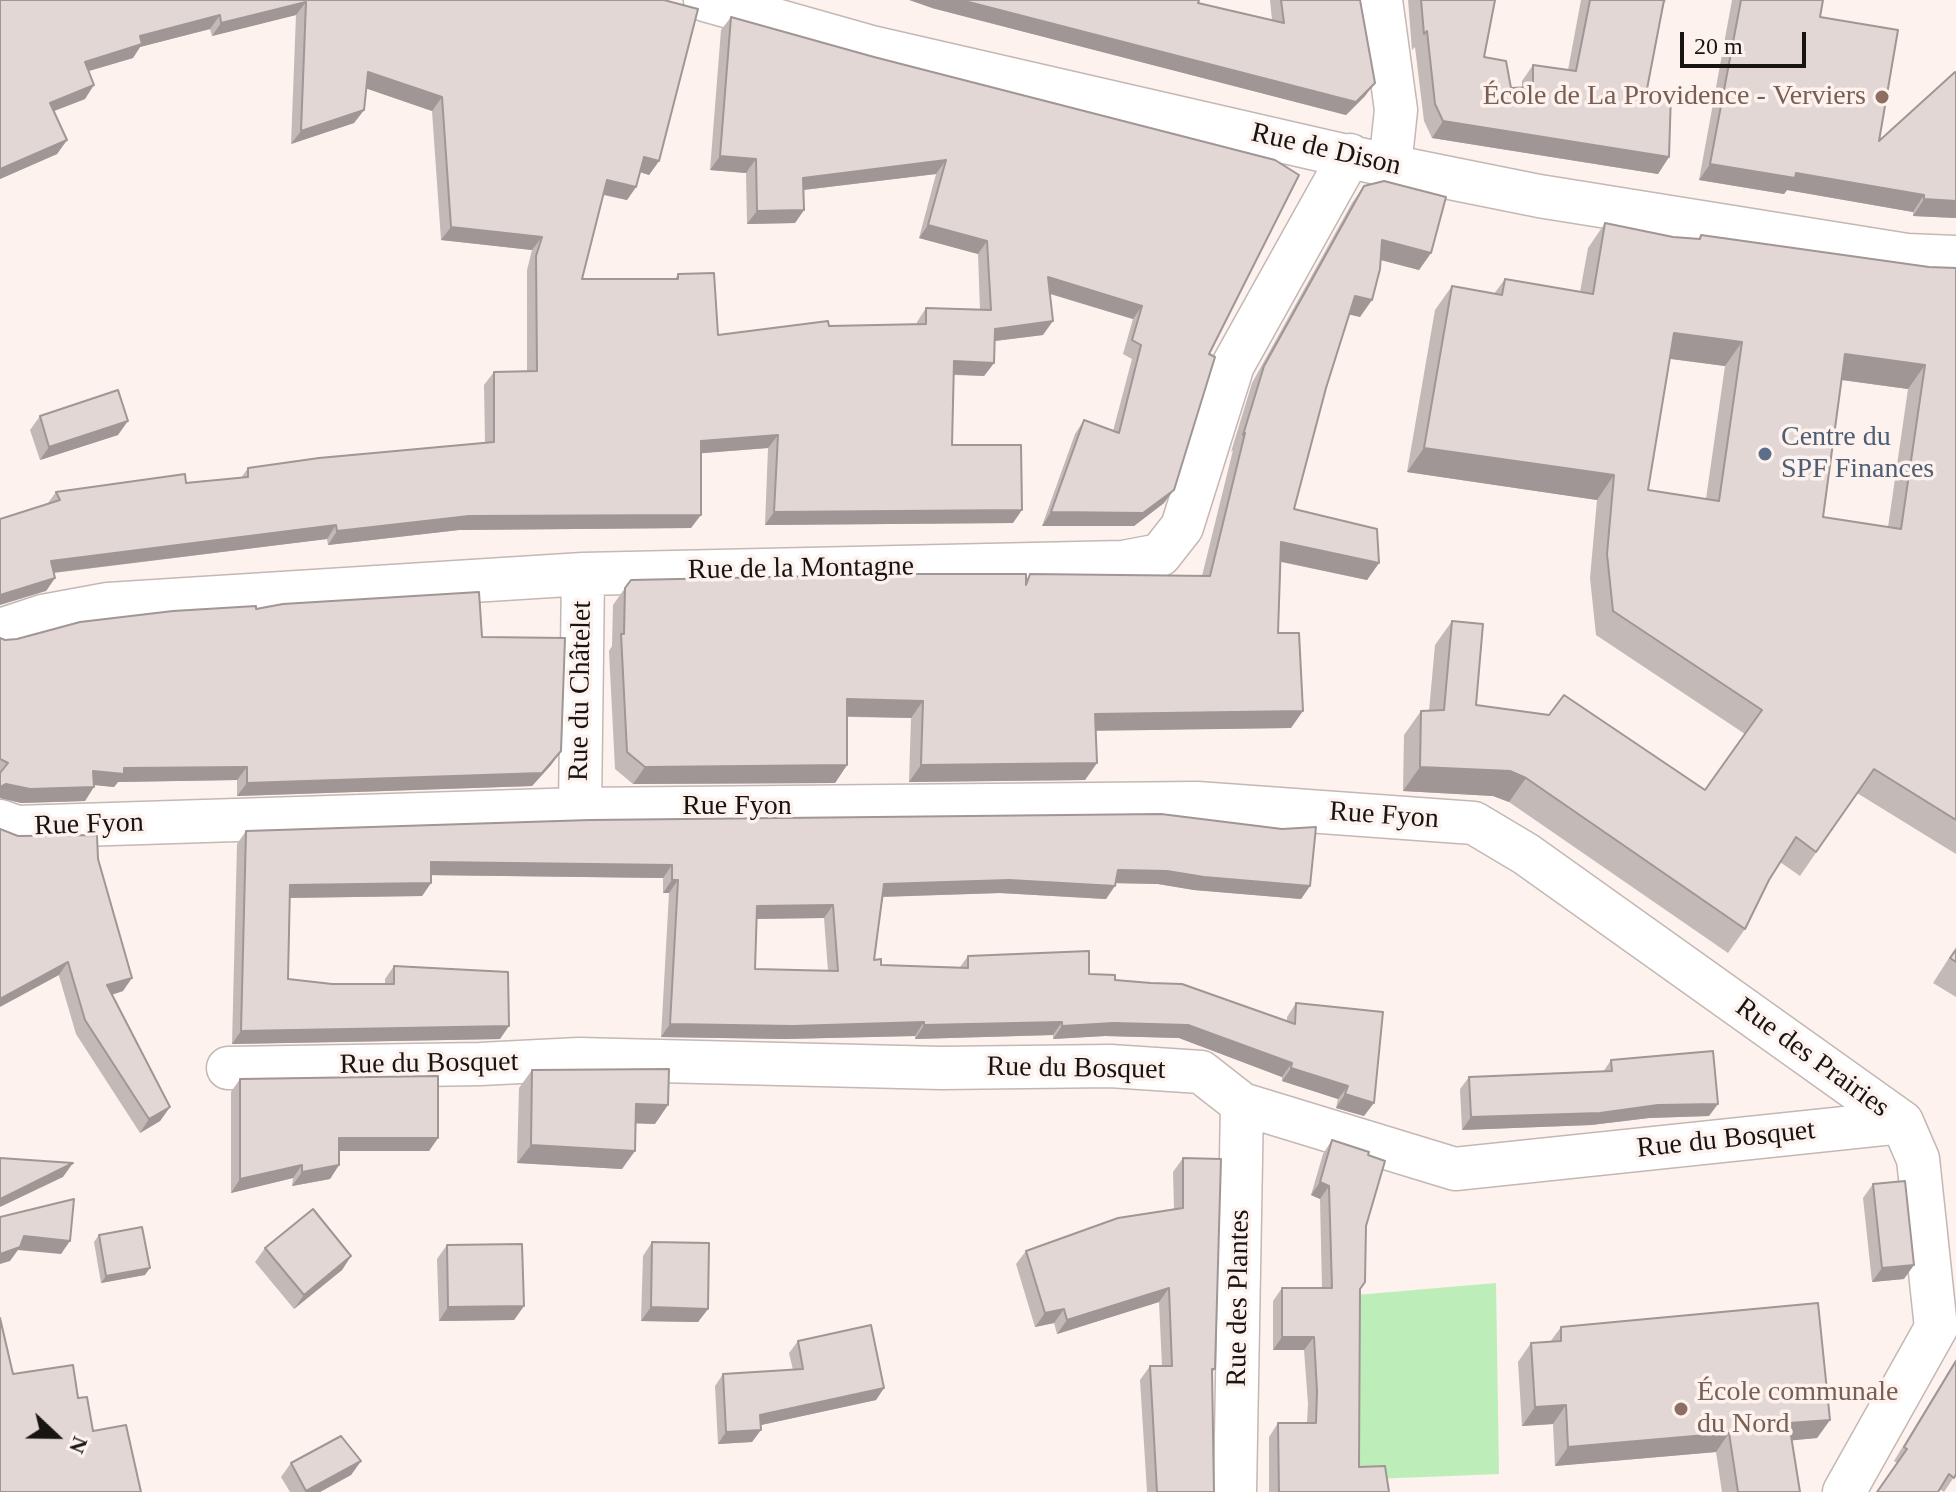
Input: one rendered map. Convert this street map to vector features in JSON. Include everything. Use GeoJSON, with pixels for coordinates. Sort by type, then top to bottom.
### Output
{"type":"FeatureCollection","features":[{"type":"Feature","properties":{"kind":"street","name":"Rue de Dison"},"geometry":{"type":"LineString","coordinates":[[705,0],[871,47],[1390,166],[1539,196],[1907,255],[1956,257]]}},
{"type":"Feature","properties":{"kind":"street"},"geometry":{"type":"LineString","coordinates":[[1381,0],[1396,110],[1390,166]]}},
{"type":"Feature","properties":{"kind":"street","name":"Rue de la Montagne"},"geometry":{"type":"LineString","coordinates":[[0,630],[43,616],[108,604],[583,574],[1123,562],[1160,555],[1182,527],[1233,365],[1350,155]]}},
{"type":"Feature","properties":{"kind":"street","name":"Rue du Châtelet"},"geometry":{"type":"LineString","coordinates":[[580,809],[583,574]]}},
{"type":"Feature","properties":{"kind":"street","name":"Rue Fyon"},"geometry":{"type":"LineString","coordinates":[[0,821],[17,827],[580,809],[1197,803],[1474,823]]}},
{"type":"Feature","properties":{"kind":"street","name":"Rue des Prairies"},"geometry":{"type":"LineString","coordinates":[[1474,823],[1526,854],[1902,1122],[1918,1159],[1936,1328],[1844,1492]]}},
{"type":"Feature","properties":{"kind":"street","name":"Rue du Bosquet"},"geometry":{"type":"LineString","coordinates":[[228,1068],[480,1064],[579,1059],[941,1068],[1110,1066],[1201,1072],[1242,1104],[1455,1169],[1902,1122]]}},
{"type":"Feature","properties":{"kind":"street","name":"Rue des Plantes"},"geometry":{"type":"LineString","coordinates":[[1235,1492],[1242,1104]]}},
{"type":"Feature","properties":{"kind":"green space"},"geometry":{"type":"Polygon","coordinates":[[[1496,1283],[1499,1474],[1349,1480],[1356,1295],[1496,1283]]]}},
{"type":"Feature","properties":{"kind":"building"},"geometry":{"type":"Polygon","coordinates":[[[0,0],[664,0],[698,9],[659,161],[644,157],[636,187],[607,180],[582,279],[678,279],[678,274],[714,273],[718,335],[828,321],[829,326],[926,324],[926,308],[991,310],[987,241],[928,225],[946,160],[803,178],[804,210],[757,211],[756,159],[720,156],[731,17],[1275,160],[1299,175],[1209,354],[1215,357],[1174,490],[1143,513],[1051,512],[1084,420],[1119,433],[1141,345],[1132,340],[1142,306],[1048,277],[1053,321],[995,329],[994,363],[954,361],[952,445],[1021,445],[1022,510],[774,512],[778,435],[701,441],[701,515],[469,516],[337,531],[336,525],[51,561],[55,578],[0,595],[0,519],[60,500],[56,492],[185,474],[186,483],[248,477],[248,468],[319,458],[494,442],[494,372],[537,371],[536,256],[542,237],[451,227],[442,97],[368,72],[364,110],[301,131],[306,2],[221,23],[220,15],[140,36],[142,44],[85,62],[94,85],[50,103],[67,140],[0,169],[0,0]]]}},
{"type":"Feature","properties":{"kind":"building"},"geometry":{"type":"Polygon","coordinates":[[[961,0],[1199,0],[1198,3],[1284,23],[1281,0],[1360,0],[1375,83],[1356,102],[961,0]]]}},
{"type":"Feature","properties":{"kind":"building"},"geometry":{"type":"Polygon","coordinates":[[[1421,0],[1495,0],[1484,57],[1506,61],[1511,88],[1533,87],[1533,65],[1576,71],[1590,0],[1664,0],[1647,89],[1671,93],[1669,157],[1443,121],[1435,104],[1421,0]]]}},
{"type":"Feature","properties":{"kind":"building"},"geometry":{"type":"Polygon","coordinates":[[[1741,0],[1823,0],[1820,17],[1898,30],[1879,141],[1955,72],[1956,201],[1924,199],[1924,195],[1796,173],[1795,178],[1710,164],[1741,0]]]}},
{"type":"Feature","properties":{"kind":"building"},"geometry":{"type":"Polygon","coordinates":[[[1384,181],[1446,197],[1431,253],[1382,240],[1380,269],[1372,300],[1355,296],[1326,388],[1294,509],[1377,529],[1379,563],[1281,542],[1278,633],[1299,633],[1303,711],[1095,714],[1097,763],[921,765],[923,701],[847,699],[847,765],[645,767],[627,752],[621,634],[624,634],[625,588],[631,580],[1026,574],[1026,585],[1030,574],[1210,576],[1245,433],[1243,435],[1264,366],[1364,186],[1384,181]]]}},
{"type":"Feature","properties":{"kind":"building"},"geometry":{"type":"Polygon","coordinates":[[[1605,223],[1673,237],[1700,239],[1701,235],[1929,267],[1956,268],[1956,820],[1874,769],[1816,852],[1796,837],[1769,880],[1745,929],[1526,778],[1510,771],[1420,767],[1421,711],[1444,710],[1452,621],[1483,624],[1476,705],[1549,715],[1564,695],[1705,790],[1762,710],[1613,611],[1607,554],[1614,475],[1424,448],[1452,286],[1502,295],[1505,279],[1593,294],[1605,223]],[[1674,333],[1648,490],[1719,501],[1742,342],[1674,333]],[[1845,354],[1823,517],[1901,529],[1925,365],[1845,354]]]}},
{"type":"Feature","properties":{"kind":"building"},"geometry":{"type":"Polygon","coordinates":[[[118,390],[128,421],[49,447],[40,416],[118,390]]]}},
{"type":"Feature","properties":{"kind":"building"},"geometry":{"type":"Polygon","coordinates":[[[479,592],[482,637],[565,638],[561,751],[542,773],[247,783],[247,767],[124,768],[124,774],[93,771],[94,787],[30,789],[6,784],[0,787],[0,773],[8,763],[0,759],[0,638],[17,639],[80,622],[173,611],[256,606],[256,609],[283,604],[479,592]]]}},
{"type":"Feature","properties":{"kind":"building"},"geometry":{"type":"Polygon","coordinates":[[[1161,814],[1282,829],[1316,827],[1310,886],[1167,871],[1118,870],[1115,886],[1009,880],[884,884],[874,960],[881,959],[881,965],[968,968],[968,956],[1089,951],[1089,974],[1115,975],[1115,980],[1182,984],[1295,1024],[1296,1003],[1383,1012],[1374,1103],[1345,1094],[1348,1086],[1291,1068],[1292,1063],[1188,1025],[1114,1023],[1062,1026],[1062,1022],[793,1026],[670,1024],[678,880],[672,880],[672,865],[431,862],[431,883],[290,885],[288,979],[332,984],[394,984],[394,966],[508,972],[509,1026],[241,1031],[246,831],[590,820],[1161,814]],[[833,905],[757,906],[755,969],[838,971],[833,905]]]}},
{"type":"Feature","properties":{"kind":"building"},"geometry":{"type":"Polygon","coordinates":[[[0,829],[18,836],[97,835],[98,859],[132,978],[107,985],[170,1107],[149,1119],[85,1020],[68,962],[0,999],[0,829]]]}},
{"type":"Feature","properties":{"kind":"building"},"geometry":{"type":"Polygon","coordinates":[[[1713,1051],[1718,1104],[1658,1105],[1600,1113],[1471,1117],[1469,1077],[1612,1071],[1611,1060],[1713,1051]]]}},
{"type":"Feature","properties":{"kind":"building"},"geometry":{"type":"Polygon","coordinates":[[[669,1069],[668,1105],[636,1104],[635,1151],[531,1145],[532,1070],[669,1069]]]}},
{"type":"Feature","properties":{"kind":"building"},"geometry":{"type":"Polygon","coordinates":[[[438,1076],[438,1138],[339,1138],[339,1165],[302,1172],[302,1165],[240,1179],[240,1079],[438,1076]]]}},
{"type":"Feature","properties":{"kind":"building"},"geometry":{"type":"Polygon","coordinates":[[[1332,1140],[1369,1152],[1368,1155],[1385,1161],[1366,1226],[1365,1282],[1360,1289],[1359,1467],[1385,1466],[1389,1492],[1279,1492],[1278,1423],[1316,1423],[1317,1391],[1314,1337],[1282,1337],[1282,1288],[1332,1288],[1329,1186],[1320,1182],[1332,1140]]]}},
{"type":"Feature","properties":{"kind":"building"},"geometry":{"type":"Polygon","coordinates":[[[0,1158],[73,1163],[0,1199],[0,1158]]]}},
{"type":"Feature","properties":{"kind":"building"},"geometry":{"type":"Polygon","coordinates":[[[1183,1158],[1221,1159],[1215,1369],[1212,1369],[1214,1492],[1157,1492],[1150,1366],[1172,1366],[1169,1288],[1067,1320],[1064,1309],[1045,1313],[1026,1251],[1118,1218],[1183,1208],[1183,1158]]]}},
{"type":"Feature","properties":{"kind":"building"},"geometry":{"type":"Polygon","coordinates":[[[1905,1181],[1914,1265],[1882,1268],[1873,1184],[1905,1181]]]}},
{"type":"Feature","properties":{"kind":"building"},"geometry":{"type":"Polygon","coordinates":[[[74,1199],[70,1241],[24,1236],[20,1247],[0,1254],[0,1217],[74,1199]]]}},
{"type":"Feature","properties":{"kind":"building"},"geometry":{"type":"Polygon","coordinates":[[[313,1209],[351,1256],[304,1295],[265,1248],[313,1209]]]}},
{"type":"Feature","properties":{"kind":"building"},"geometry":{"type":"Polygon","coordinates":[[[142,1227],[150,1268],[106,1276],[99,1235],[142,1227]]]}},
{"type":"Feature","properties":{"kind":"building"},"geometry":{"type":"Polygon","coordinates":[[[652,1242],[709,1243],[708,1309],[651,1307],[652,1242]]]}},
{"type":"Feature","properties":{"kind":"building"},"geometry":{"type":"Polygon","coordinates":[[[522,1244],[524,1306],[448,1307],[447,1245],[522,1244]]]}},
{"type":"Feature","properties":{"kind":"building"},"geometry":{"type":"Polygon","coordinates":[[[1818,1303],[1830,1420],[1789,1423],[1800,1492],[1738,1492],[1729,1433],[1568,1447],[1566,1405],[1535,1407],[1531,1343],[1561,1341],[1561,1327],[1818,1303]]]}},
{"type":"Feature","properties":{"kind":"building"},"geometry":{"type":"Polygon","coordinates":[[[0,1318],[13,1374],[73,1365],[78,1398],[87,1397],[93,1431],[126,1425],[141,1492],[0,1492],[0,1318]]]}},
{"type":"Feature","properties":{"kind":"building"},"geometry":{"type":"Polygon","coordinates":[[[871,1325],[884,1388],[760,1415],[761,1430],[726,1432],[723,1374],[803,1369],[798,1341],[871,1325]]]}},
{"type":"Feature","properties":{"kind":"building"},"geometry":{"type":"Polygon","coordinates":[[[1956,1361],[1954,1478],[1949,1474],[1938,1492],[1877,1492],[1907,1449],[1904,1447],[1956,1361]]]}},
{"type":"Feature","properties":{"kind":"building"},"geometry":{"type":"Polygon","coordinates":[[[341,1436],[361,1461],[306,1491],[291,1463],[341,1436]]]}},
{"type":"Feature","properties":{"kind":"place","name":"École de La Providence - Verviers"},"geometry":{"type":"Point","coordinates":[1882,97]}},
{"type":"Feature","properties":{"kind":"place","name":"Centre du SPF Finances"},"geometry":{"type":"Point","coordinates":[1765,454]}},
{"type":"Feature","properties":{"kind":"place","name":"École communale du Nord"},"geometry":{"type":"Point","coordinates":[1681,1409]}}]}
